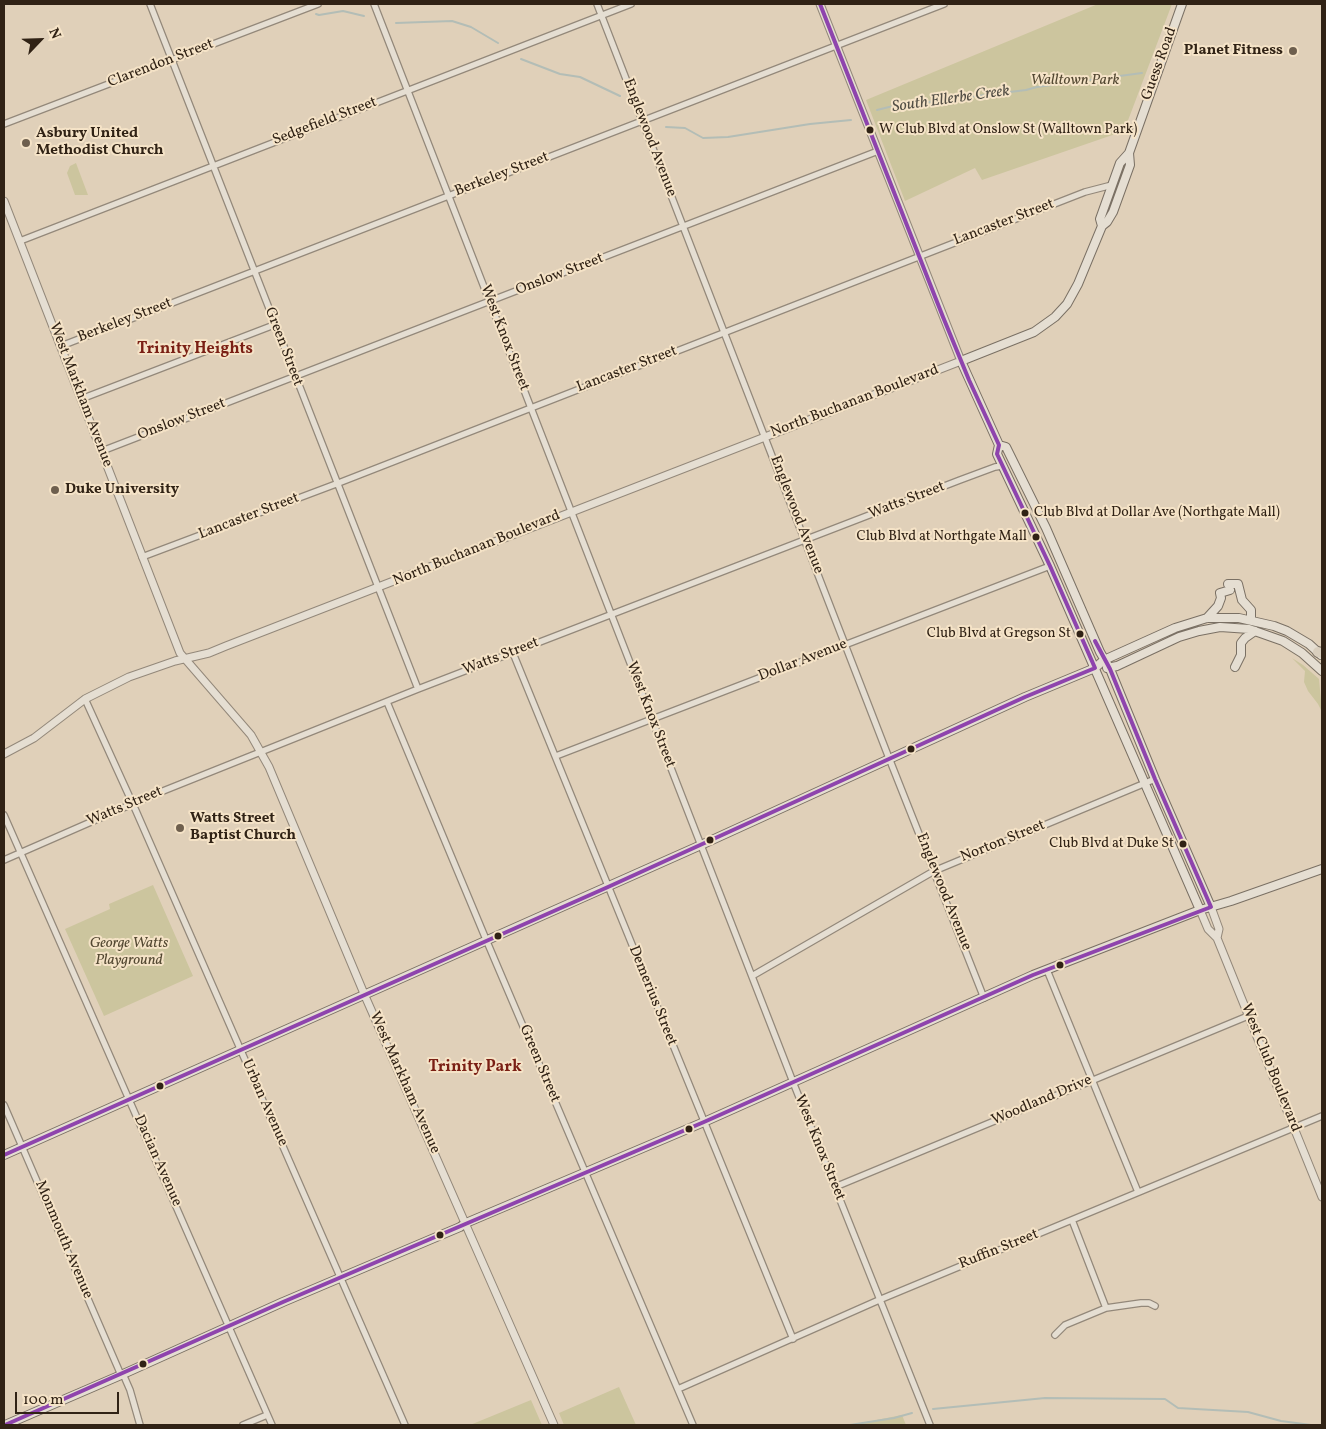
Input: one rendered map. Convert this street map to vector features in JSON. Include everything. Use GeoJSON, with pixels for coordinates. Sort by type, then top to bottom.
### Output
{"type":"FeatureCollection","features":[{"type":"Feature","properties":{"kind":"main road","name":"Guess Road"},"geometry":{"type":"LineString","coordinates":[[1102,226],[1100,219],[1120,163],[1128,153],[1182,4]]}},
{"type":"Feature","properties":{"kind":"main road","name":"Guess Road"},"geometry":{"type":"LineString","coordinates":[[961,361],[1024,337],[1043,327],[1068,304],[1102,226],[1113,212],[1130,166],[1128,153]]}},
{"type":"Feature","properties":{"kind":"main road","name":"West Club Boulevard"},"geometry":{"type":"LineString","coordinates":[[961,361],[999,445],[1006,448],[1025,485],[1104,660],[1110,668],[1155,779],[1211,907]]}},
{"type":"Feature","properties":{"kind":"main road","name":"West Club Boulevard"},"geometry":{"type":"LineString","coordinates":[[999,445],[996,452],[1002,466],[1050,566],[1200,910]]}},
{"type":"Feature","properties":{"kind":"main road"},"geometry":{"type":"LineString","coordinates":[[1002,466],[1014,470],[1025,485]]}},
{"type":"Feature","properties":{"kind":"main road"},"geometry":{"type":"LineString","coordinates":[[1208,618],[1218,606],[1220,593],[1229,586],[1238,584],[1242,600],[1251,610],[1251,620]]}},
{"type":"Feature","properties":{"kind":"main road"},"geometry":{"type":"LineString","coordinates":[[4,1155],[366,996],[1025,697],[1095,668],[1104,660],[1175,628],[1208,618],[1231,616],[1274,626],[1299,637],[1321,654]]}},
{"type":"Feature","properties":{"kind":"main road"},"geometry":{"type":"LineString","coordinates":[[1095,668],[1110,668],[1179,637],[1220,627],[1255,631],[1283,641],[1294,647],[1322,671]]}},
{"type":"Feature","properties":{"kind":"main road"},"geometry":{"type":"LineString","coordinates":[[1235,667],[1241,655],[1241,643],[1255,631]]}},
{"type":"Feature","properties":{"kind":"main road"},"geometry":{"type":"LineString","coordinates":[[5,1425],[466,1223],[704,1122],[1047,970],[1200,910],[1322,869]]}},
{"type":"Feature","properties":{"kind":"street","name":"Green Street"},"geometry":{"type":"LineString","coordinates":[[150,4],[336,484],[418,689]]}},
{"type":"Feature","properties":{"kind":"street","name":"Clarendon Street"},"geometry":{"type":"LineString","coordinates":[[4,124],[318,4]]}},
{"type":"Feature","properties":{"kind":"street","name":"West Knox Street"},"geometry":{"type":"LineString","coordinates":[[374,4],[651,720],[930,1425]]}},
{"type":"Feature","properties":{"kind":"street","name":"Englewood Avenue"},"geometry":{"type":"LineString","coordinates":[[597,4],[984,998]]}},
{"type":"Feature","properties":{"kind":"street","name":"Sedgefield Street"},"geometry":{"type":"LineString","coordinates":[[20,240],[630,4]]}},
{"type":"Feature","properties":{"kind":"street","name":"West Club Boulevard"},"geometry":{"type":"LineString","coordinates":[[820,4],[961,361]]}},
{"type":"Feature","properties":{"kind":"street","name":"Berkeley Street"},"geometry":{"type":"LineString","coordinates":[[61,346],[944,4]]}},
{"type":"Feature","properties":{"kind":"street","name":"Onslow Street"},"geometry":{"type":"LineString","coordinates":[[102,451],[878,151]]}},
{"type":"Feature","properties":{"kind":"street","name":"Lancaster Street"},"geometry":{"type":"LineString","coordinates":[[142,558],[1085,192],[1112,186]]}},
{"type":"Feature","properties":{"kind":"street","name":"West Markham Avenue"},"geometry":{"type":"LineString","coordinates":[[4,200],[142,558],[184,658],[251,735],[261,751],[554,1425]]}},
{"type":"Feature","properties":{"kind":"street"},"geometry":{"type":"LineString","coordinates":[[81,399],[274,325]]}},
{"type":"Feature","properties":{"kind":"street","name":"North Buchanan Boulevard"},"geometry":{"type":"LineString","coordinates":[[4,754],[34,738],[85,699],[122,680],[184,658],[209,653],[961,361]]}},
{"type":"Feature","properties":{"kind":"street","name":"Watts Street"},"geometry":{"type":"LineString","coordinates":[[4,860],[133,803],[418,689],[976,474],[1002,466]]}},
{"type":"Feature","properties":{"kind":"street","name":"Dollar Avenue"},"geometry":{"type":"LineString","coordinates":[[556,756],[1050,566]]}},
{"type":"Feature","properties":{"kind":"street","name":"Demerius Street"},"geometry":{"type":"LineString","coordinates":[[513,652],[793,1339]]}},
{"type":"Feature","properties":{"kind":"street","name":"Urban Avenue"},"geometry":{"type":"LineString","coordinates":[[85,699],[133,803],[405,1425]]}},
{"type":"Feature","properties":{"kind":"street","name":"Green Street"},"geometry":{"type":"LineString","coordinates":[[387,702],[693,1425]]}},
{"type":"Feature","properties":{"kind":"street","name":"Norton Street"},"geometry":{"type":"LineString","coordinates":[[752,976],[934,871],[1155,779]]}},
{"type":"Feature","properties":{"kind":"street","name":"Dacian Avenue"},"geometry":{"type":"LineString","coordinates":[[4,815],[272,1425]]}},
{"type":"Feature","properties":{"kind":"street","name":"West Club Boulevard"},"geometry":{"type":"LineString","coordinates":[[1211,907],[1220,928],[1217,938]]}},
{"type":"Feature","properties":{"kind":"street","name":"West Club Boulevard"},"geometry":{"type":"LineString","coordinates":[[1200,910],[1208,929],[1217,938],[1322,1197]]}},
{"type":"Feature","properties":{"kind":"street"},"geometry":{"type":"LineString","coordinates":[[1047,970],[1138,1192]]}},
{"type":"Feature","properties":{"kind":"street","name":"Woodland Drive"},"geometry":{"type":"LineString","coordinates":[[835,1187],[1248,1016]]}},
{"type":"Feature","properties":{"kind":"street","name":"Monmouth Avenue"},"geometry":{"type":"LineString","coordinates":[[4,1105],[130,1390],[140,1425]]}},
{"type":"Feature","properties":{"kind":"street","name":"Ruffin Street"},"geometry":{"type":"LineString","coordinates":[[678,1390],[879,1300],[1322,1116]]}},
{"type":"Feature","properties":{"kind":"street"},"geometry":{"type":"LineString","coordinates":[[1072,1220],[1106,1308]]}},
{"type":"Feature","properties":{"kind":"street"},"geometry":{"type":"LineString","coordinates":[[1055,1335],[1065,1325],[1106,1308],[1142,1303],[1156,1306]]}},
{"type":"Feature","properties":{"kind":"street"},"geometry":{"type":"LineString","coordinates":[[243,1425],[267,1414]]}},
{"type":"Feature","properties":{"kind":"street"},"geometry":{"type":"LineString","coordinates":[[4,1420],[5,1425]]}},
{"type":"Feature","properties":{"kind":"green space","name":"Walltown Park"},"geometry":{"type":"Polygon","coordinates":[[[1098,4],[1172,4],[1124,131],[982,180],[975,168],[905,201],[866,100],[1098,4]]]}},
{"type":"Feature","properties":{"kind":"green space"},"geometry":{"type":"Polygon","coordinates":[[[76,163],[88,195],[75,195],[67,173],[70,166],[76,163]]]}},
{"type":"Feature","properties":{"kind":"green space"},"geometry":{"type":"Polygon","coordinates":[[[1292,658],[1319,679],[1322,712],[1304,682],[1305,671],[1292,658]]]}},
{"type":"Feature","properties":{"kind":"green space","name":"George Watts Playground"},"geometry":{"type":"Polygon","coordinates":[[[153,885],[193,976],[104,1016],[65,929],[110,909],[109,904],[153,885]]]}},
{"type":"Feature","properties":{"kind":"green space"},"geometry":{"type":"Polygon","coordinates":[[[619,1387],[636,1425],[564,1425],[559,1413],[619,1387]]]}},
{"type":"Feature","properties":{"kind":"green space"},"geometry":{"type":"Polygon","coordinates":[[[531,1400],[542,1425],[470,1425],[531,1400]]]}},
{"type":"Feature","properties":{"kind":"green space"},"geometry":{"type":"Polygon","coordinates":[[[902,1415],[906,1425],[851,1425],[902,1415]]]}},
{"type":"Feature","properties":{"kind":"waterway","name":"South Ellerbe Creek"},"geometry":{"type":"LineString","coordinates":[[316,14],[343,11],[364,16]]}},
{"type":"Feature","properties":{"kind":"waterway","name":"South Ellerbe Creek"},"geometry":{"type":"LineString","coordinates":[[396,23],[452,21],[471,27],[498,43]]}},
{"type":"Feature","properties":{"kind":"waterway","name":"South Ellerbe Creek"},"geometry":{"type":"LineString","coordinates":[[521,59],[560,74],[580,77],[620,96]]}},
{"type":"Feature","properties":{"kind":"waterway","name":"South Ellerbe Creek"},"geometry":{"type":"LineString","coordinates":[[877,110],[1142,73]]}},
{"type":"Feature","properties":{"kind":"waterway","name":"South Ellerbe Creek"},"geometry":{"type":"LineString","coordinates":[[666,127],[685,128],[703,138],[728,137],[810,124],[851,120]]}},
{"type":"Feature","properties":{"kind":"waterway"},"geometry":{"type":"LineString","coordinates":[[933,1409],[1045,1398],[1165,1399],[1178,1408],[1248,1412],[1281,1421],[1311,1425]]}},
{"type":"Feature","properties":{"kind":"waterway"},"geometry":{"type":"LineString","coordinates":[[850,1425],[912,1413]]}},
{"type":"Feature","properties":{"kind":"transit line"},"geometry":{"type":"LineString","coordinates":[[4,1155],[608,887],[1025,697],[1095,668],[1050,566],[997,454],[999,445],[943,317],[820,4]]}},
{"type":"Feature","properties":{"kind":"transit line"},"geometry":{"type":"LineString","coordinates":[[5,1425],[283,1302],[704,1122],[1033,975],[1211,907],[1155,779],[1110,669],[1095,641]]}},
{"type":"Feature","properties":{"kind":"place","name":"Planet Fitness"},"geometry":{"type":"Point","coordinates":[1293,51]}},
{"type":"Feature","properties":{"kind":"place","name":"W Club Blvd at Onslow St (Walltown Park)"},"geometry":{"type":"Point","coordinates":[870,130]}},
{"type":"Feature","properties":{"kind":"place","name":"Asbury United Methodist Church"},"geometry":{"type":"Point","coordinates":[26,143]}},
{"type":"Feature","properties":{"kind":"place","name":"Duke University"},"geometry":{"type":"Point","coordinates":[55,490]}},
{"type":"Feature","properties":{"kind":"place","name":"Club Blvd at Dollar Ave (Northgate Mall)"},"geometry":{"type":"Point","coordinates":[1025,513]}},
{"type":"Feature","properties":{"kind":"place","name":"Club Blvd at Northgate Mall"},"geometry":{"type":"Point","coordinates":[1036,537]}},
{"type":"Feature","properties":{"kind":"place","name":"Club Blvd at Gregson St"},"geometry":{"type":"Point","coordinates":[1080,634]}},
{"type":"Feature","properties":{"kind":"place","name":"Watts Street Baptist Church"},"geometry":{"type":"Point","coordinates":[180,828]}},
{"type":"Feature","properties":{"kind":"place","name":"Club Blvd at Duke St"},"geometry":{"type":"Point","coordinates":[1183,844]}},
{"type":"Feature","properties":{"kind":"district","name":"Trinity Heights"},"geometry":{"type":"Point","coordinates":[195,350]}},
{"type":"Feature","properties":{"kind":"district","name":"Trinity Park"},"geometry":{"type":"Point","coordinates":[475,1068]}}]}
